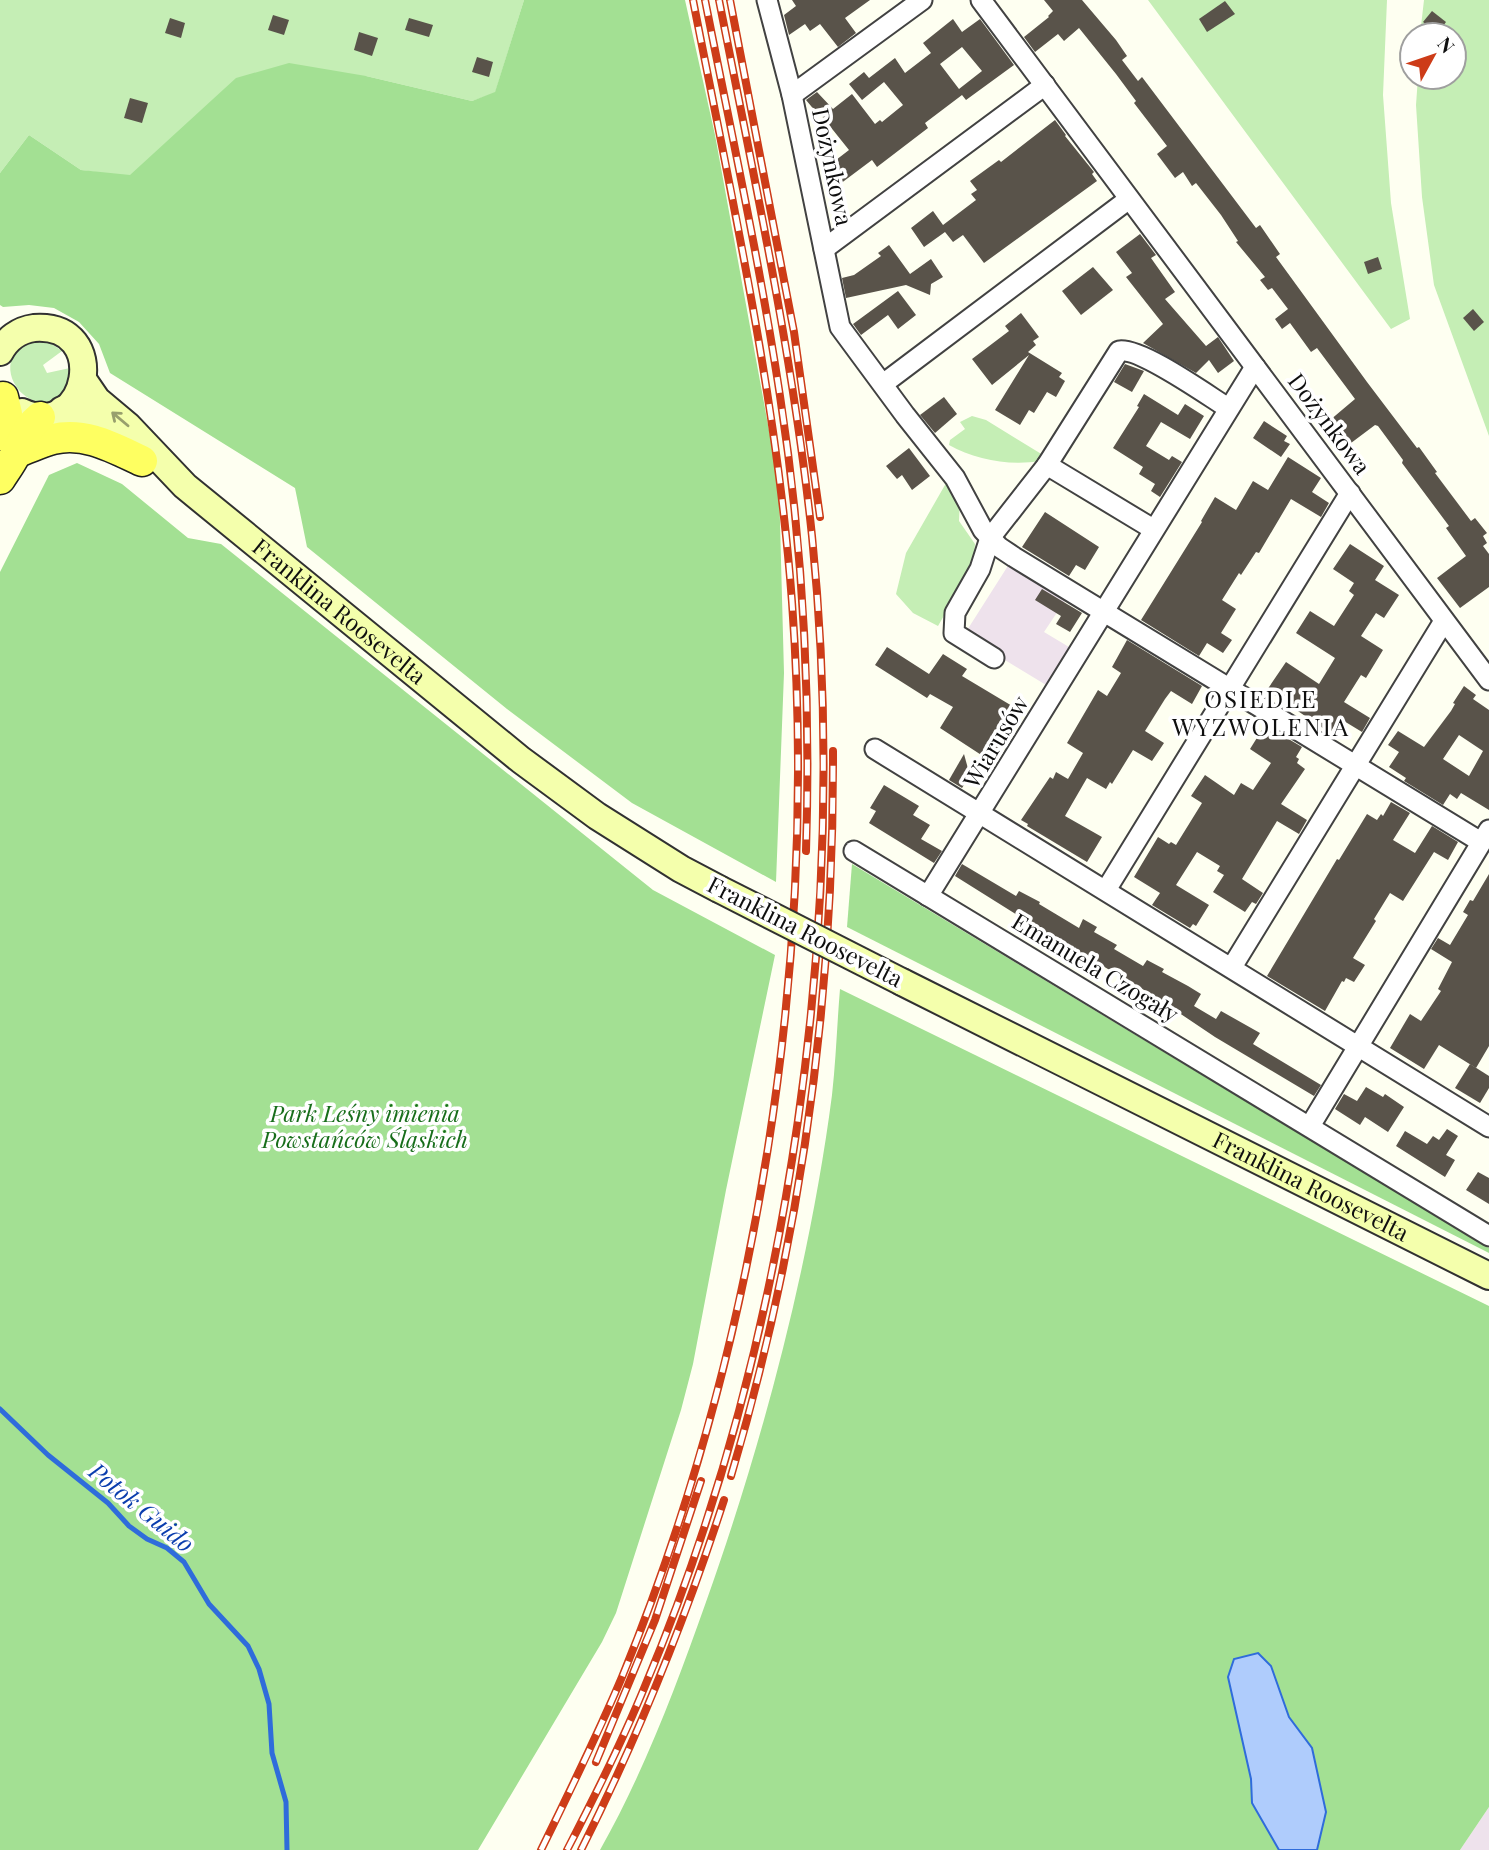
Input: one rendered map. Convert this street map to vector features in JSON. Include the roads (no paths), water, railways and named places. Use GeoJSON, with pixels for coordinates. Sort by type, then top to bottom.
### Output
{"type":"FeatureCollection","features":[{"type":"Feature","properties":{"kind":"main road"},"geometry":{"type":"LineString","coordinates":[[0,479],[8,444],[7,414],[1,393]]}},
{"type":"Feature","properties":{"kind":"main road"},"geometry":{"type":"LineString","coordinates":[[8,444],[23,435],[30,424],[51,414]]}},
{"type":"Feature","properties":{"kind":"main road"},"geometry":{"type":"LineString","coordinates":[[8,444],[70,437],[92,439],[142,461]]}},
{"type":"Feature","properties":{"kind":"street","name":"Dożynkowa"},"geometry":{"type":"LineString","coordinates":[[767,0],[792,95],[840,327],[883,384]]}},
{"type":"Feature","properties":{"kind":"street","name":"Dożynkowa"},"geometry":{"type":"LineString","coordinates":[[792,95],[922,0]]}},
{"type":"Feature","properties":{"kind":"street","name":"Dożynkowa"},"geometry":{"type":"LineString","coordinates":[[981,0],[1489,680]]}},
{"type":"Feature","properties":{"kind":"street","name":"Dożynkowa"},"geometry":{"type":"LineString","coordinates":[[824,249],[1045,85]]}},
{"type":"Feature","properties":{"kind":"street"},"geometry":{"type":"LineString","coordinates":[[1129,199],[883,384],[955,478],[977,520],[990,538],[1014,557],[1356,766],[1485,836],[1310,1126]]}},
{"type":"Feature","properties":{"kind":"street"},"geometry":{"type":"LineString","coordinates":[[6,338],[29,329],[45,327],[70,339],[83,359],[84,380],[80,392],[72,403],[51,414]]}},
{"type":"Feature","properties":{"kind":"street"},"geometry":{"type":"LineString","coordinates":[[994,658],[954,633],[955,613],[980,569],[990,538],[1047,465],[1119,351],[1128,349],[1228,408]]}},
{"type":"Feature","properties":{"kind":"street","name":"Wiarusów"},"geometry":{"type":"LineString","coordinates":[[928,896],[1153,528],[1255,367]]}},
{"type":"Feature","properties":{"kind":"street","name":"Franklina Roosevelta"},"geometry":{"type":"LineString","coordinates":[[84,380],[97,400],[128,426],[185,486],[521,760],[597,816],[681,869],[719,889],[1489,1276]]}},
{"type":"Feature","properties":{"kind":"street","name":"Franklina Roosevelta"},"geometry":{"type":"LineString","coordinates":[[1,393],[16,410],[84,417],[142,461],[185,486]]}},
{"type":"Feature","properties":{"kind":"street"},"geometry":{"type":"LineString","coordinates":[[1047,465],[1153,528]]}},
{"type":"Feature","properties":{"kind":"street"},"geometry":{"type":"LineString","coordinates":[[1106,890],[1350,493]]}},
{"type":"Feature","properties":{"kind":"street"},"geometry":{"type":"LineString","coordinates":[[1232,968],[1444,621]]}},
{"type":"Feature","properties":{"kind":"street"},"geometry":{"type":"LineString","coordinates":[[875,749],[1487,1122]]}},
{"type":"Feature","properties":{"kind":"street","name":"Emanuela Czogały"},"geometry":{"type":"LineString","coordinates":[[854,851],[1489,1236]]}},
{"type":"Feature","properties":{"kind":"water"},"geometry":{"type":"Polygon","coordinates":[[[1258,1653],[1271,1666],[1289,1717],[1312,1748],[1326,1812],[1317,1850],[1279,1850],[1252,1803],[1251,1779],[1228,1677],[1234,1659],[1258,1653]]]}},
{"type":"Feature","properties":{"kind":"waterway","name":"Potok Guido"},"geometry":{"type":"LineString","coordinates":[[0,1409],[48,1455],[108,1503],[129,1526],[147,1539],[167,1548],[184,1562],[209,1604],[248,1646],[259,1669],[269,1704],[272,1753],[286,1802],[287,1850]]}},
{"type":"Feature","properties":{"kind":"railway"},"geometry":{"type":"LineString","coordinates":[[541,1850],[622,1677],[669,1550],[710,1420],[742,1286],[768,1149],[785,1012],[796,874],[798,737],[792,602],[776,450],[752,300],[693,0]]}},
{"type":"Feature","properties":{"kind":"railway"},"geometry":{"type":"LineString","coordinates":[[705,0],[764,297],[788,452],[804,623],[806,851]]}},
{"type":"Feature","properties":{"kind":"railway"},"geometry":{"type":"LineString","coordinates":[[567,1850],[608,1769],[645,1686],[696,1552],[738,1412],[772,1268],[798,1121],[815,973],[823,825],[822,679],[812,536],[783,334],[719,0]]}},
{"type":"Feature","properties":{"kind":"railway"},"geometry":{"type":"LineString","coordinates":[[730,0],[794,332],[820,517]]}},
{"type":"Feature","properties":{"kind":"railway"},"geometry":{"type":"LineString","coordinates":[[731,1476],[777,1298],[809,1117],[827,935],[833,751]]}},
{"type":"Feature","properties":{"kind":"railway"},"geometry":{"type":"LineString","coordinates":[[596,1762],[655,1620],[701,1481]]}},
{"type":"Feature","properties":{"kind":"railway"},"geometry":{"type":"LineString","coordinates":[[581,1850],[622,1765],[659,1678],[724,1500]]}},
{"type":"Feature","properties":{"kind":"district","name":"OSIEDLE WYZWOLENIA"},"geometry":{"type":"Point","coordinates":[1261,714]}},
{"type":"Feature","properties":{"kind":"park label","name":"Park Leśny imienia Powstańców Śląskich"},"geometry":{"type":"Point","coordinates":[365,1127]}}]}
